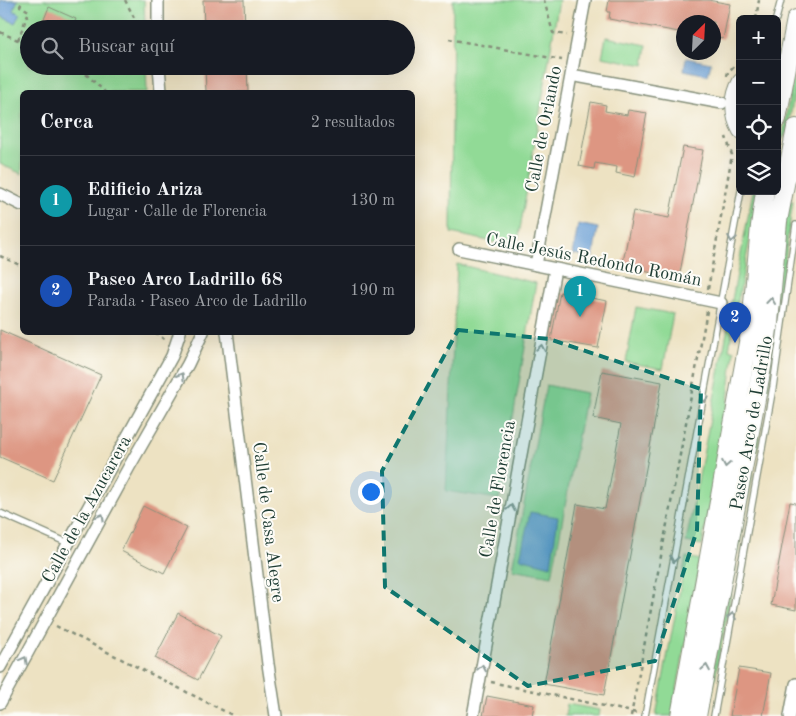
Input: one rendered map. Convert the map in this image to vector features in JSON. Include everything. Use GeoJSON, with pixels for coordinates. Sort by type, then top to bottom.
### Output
{"type":"FeatureCollection","features":[{"type":"Feature","properties":{"kind":"main road"},"geometry":{"type":"LineString","coordinates":[[779,105],[796,19]]}},
{"type":"Feature","properties":{"kind":"main road","name":"Paseo Arco de Ladrillo"},"geometry":{"type":"LineString","coordinates":[[697,716],[762,367],[769,323],[778,221],[788,155],[796,128]]}},
{"type":"Feature","properties":{"kind":"main road","name":"Paseo Arco de Ladrillo"},"geometry":{"type":"LineString","coordinates":[[680,716],[751,326],[764,195]]}},
{"type":"Feature","properties":{"kind":"street"},"geometry":{"type":"LineString","coordinates":[[158,0],[158,20]]}},
{"type":"Feature","properties":{"kind":"street","name":"Calle de Orlando"},"geometry":{"type":"LineString","coordinates":[[536,265],[585,0]]}},
{"type":"Feature","properties":{"kind":"street"},"geometry":{"type":"LineString","coordinates":[[160,75],[162,90]]}},
{"type":"Feature","properties":{"kind":"street"},"geometry":{"type":"LineString","coordinates":[[571,75],[728,100]]}},
{"type":"Feature","properties":{"kind":"street"},"geometry":{"type":"LineString","coordinates":[[733,80],[728,100],[736,120]]}},
{"type":"Feature","properties":{"kind":"street"},"geometry":{"type":"LineString","coordinates":[[0,194],[20,204]]}},
{"type":"Feature","properties":{"kind":"street","name":"Calle Jesús Redondo Román"},"geometry":{"type":"LineString","coordinates":[[459,249],[722,303]]}},
{"type":"Feature","properties":{"kind":"street","name":"Calle de Florencia"},"geometry":{"type":"LineString","coordinates":[[473,716],[555,269]]}},
{"type":"Feature","properties":{"kind":"street","name":"Calle de la Azucarera"},"geometry":{"type":"LineString","coordinates":[[0,667],[172,356],[179,335]]}},
{"type":"Feature","properties":{"kind":"street","name":"Calle de la Azucarera"},"geometry":{"type":"LineString","coordinates":[[0,702],[188,364],[202,335]]}},
{"type":"Feature","properties":{"kind":"street","name":"Calle de Casa Alegre"},"geometry":{"type":"LineString","coordinates":[[228,335],[276,716]]}},
{"type":"Feature","properties":{"kind":"street"},"geometry":{"type":"LineString","coordinates":[[790,716],[796,684]]}},
{"type":"Feature","properties":{"kind":"lane"},"geometry":{"type":"LineString","coordinates":[[777,15],[781,0]]}},
{"type":"Feature","properties":{"kind":"lane"},"geometry":{"type":"LineString","coordinates":[[645,715],[740,195]]}},
{"type":"Feature","properties":{"kind":"lane","name":"Paseo Arco de Ladrillo"},"geometry":{"type":"LineString","coordinates":[[714,716],[772,387],[796,225]]}},
{"type":"Feature","properties":{"kind":"lane"},"geometry":{"type":"LineString","coordinates":[[0,513],[68,543]]}},
{"type":"Feature","properties":{"kind":"path"},"geometry":{"type":"LineString","coordinates":[[23,0],[20,6],[29,10],[25,20]]}},
{"type":"Feature","properties":{"kind":"path"},"geometry":{"type":"LineString","coordinates":[[125,0],[135,20]]}},
{"type":"Feature","properties":{"kind":"path"},"geometry":{"type":"LineString","coordinates":[[544,0],[553,33],[578,37]]}},
{"type":"Feature","properties":{"kind":"path"},"geometry":{"type":"LineString","coordinates":[[757,15],[759,0]]}},
{"type":"Feature","properties":{"kind":"path"},"geometry":{"type":"LineString","coordinates":[[0,32],[18,40],[20,35]]}},
{"type":"Feature","properties":{"kind":"path"},"geometry":{"type":"LineString","coordinates":[[449,39],[574,62]]}},
{"type":"Feature","properties":{"kind":"path"},"geometry":{"type":"LineString","coordinates":[[733,80],[728,72],[736,64]]}},
{"type":"Feature","properties":{"kind":"path"},"geometry":{"type":"LineString","coordinates":[[87,75],[103,90]]}},
{"type":"Feature","properties":{"kind":"path"},"geometry":{"type":"LineString","coordinates":[[631,716],[707,311],[706,299],[732,155],[724,131]]}},
{"type":"Feature","properties":{"kind":"path"},"geometry":{"type":"LineString","coordinates":[[0,256],[20,265]]}},
{"type":"Feature","properties":{"kind":"path"},"geometry":{"type":"LineString","coordinates":[[45,620],[234,716]]}},
{"type":"Feature","properties":{"kind":"path"},"geometry":{"type":"LineString","coordinates":[[480,680],[645,715]]}},
{"type":"Feature","properties":{"kind":"highlighted area"},"geometry":{"type":"Polygon","coordinates":[[[458,330],[549,339],[701,389],[697,530],[655,661],[528,686],[385,587],[382,471],[458,330]]]}},
{"type":"Feature","properties":{"kind":"green space"},"geometry":{"type":"Polygon","coordinates":[[[0,0],[144,0],[145,20],[20,20],[20,75],[146,75],[147,90],[20,90],[20,173],[0,164],[0,0]]]}},
{"type":"Feature","properties":{"kind":"green space"},"geometry":{"type":"Polygon","coordinates":[[[453,0],[559,0],[517,247],[451,233],[453,0]]]}},
{"type":"Feature","properties":{"kind":"green space"},"geometry":{"type":"Polygon","coordinates":[[[606,37],[647,45],[644,65],[602,57],[606,37]]]}},
{"type":"Feature","properties":{"kind":"green space"},"geometry":{"type":"Polygon","coordinates":[[[796,76],[787,133],[782,140],[792,81],[796,76]]]}},
{"type":"Feature","properties":{"kind":"green space"},"geometry":{"type":"Polygon","coordinates":[[[752,195],[758,195],[736,311],[730,310],[752,195]]]}},
{"type":"Feature","properties":{"kind":"green space"},"geometry":{"type":"Polygon","coordinates":[[[789,201],[793,201],[778,335],[738,553],[735,552],[789,201]]]}},
{"type":"Feature","properties":{"kind":"green space"},"geometry":{"type":"Polygon","coordinates":[[[457,264],[536,283],[499,499],[446,491],[457,264]]]}},
{"type":"Feature","properties":{"kind":"green space"},"geometry":{"type":"Polygon","coordinates":[[[636,307],[673,314],[663,369],[626,362],[636,307]]]}},
{"type":"Feature","properties":{"kind":"green space"},"geometry":{"type":"Polygon","coordinates":[[[729,322],[734,323],[729,349],[734,351],[724,432],[702,545],[686,542],[729,322]]]}},
{"type":"Feature","properties":{"kind":"green space"},"geometry":{"type":"Polygon","coordinates":[[[546,385],[586,393],[552,576],[512,569],[546,385]]]}},
{"type":"Feature","properties":{"kind":"green space"},"geometry":{"type":"Polygon","coordinates":[[[686,557],[701,560],[672,716],[656,716],[686,557]]]}},
{"type":"Feature","properties":{"kind":"green space"},"geometry":{"type":"Polygon","coordinates":[[[733,566],[736,567],[708,716],[704,716],[733,566]]]}},
{"type":"Feature","properties":{"kind":"green space"},"geometry":{"type":"Polygon","coordinates":[[[567,704],[600,710],[599,716],[565,716],[567,704]]]}},
{"type":"Feature","properties":{"kind":"water"},"geometry":{"type":"Polygon","coordinates":[[[0,0],[18,0],[13,10],[20,14],[15,23],[0,16],[0,0]]]}},
{"type":"Feature","properties":{"kind":"water"},"geometry":{"type":"Polygon","coordinates":[[[686,60],[711,63],[708,75],[684,70],[686,60]]]}},
{"type":"Feature","properties":{"kind":"water"},"geometry":{"type":"Polygon","coordinates":[[[578,224],[598,228],[593,257],[573,254],[578,224]]]}},
{"type":"Feature","properties":{"kind":"water"},"geometry":{"type":"Polygon","coordinates":[[[530,512],[558,517],[551,566],[520,558],[530,512]]]}},
{"type":"Feature","properties":{"kind":"building"},"geometry":{"type":"Polygon","coordinates":[[[203,0],[244,0],[245,20],[204,20],[203,0]]]}},
{"type":"Feature","properties":{"kind":"building"},"geometry":{"type":"Polygon","coordinates":[[[609,0],[708,0],[730,4],[723,39],[721,39],[721,15],[676,15],[676,32],[609,19],[610,12],[607,12],[609,0]]]}},
{"type":"Feature","properties":{"kind":"building"},"geometry":{"type":"Polygon","coordinates":[[[49,7],[76,19],[76,20],[44,20],[49,7]]]}},
{"type":"Feature","properties":{"kind":"building"},"geometry":{"type":"Polygon","coordinates":[[[205,75],[247,75],[248,90],[206,90],[205,75]]]}},
{"type":"Feature","properties":{"kind":"building"},"geometry":{"type":"Polygon","coordinates":[[[591,102],[606,105],[605,111],[627,115],[628,110],[647,113],[635,177],[616,173],[617,167],[595,163],[594,169],[579,166],[591,102]]]}},
{"type":"Feature","properties":{"kind":"building"},"geometry":{"type":"Polygon","coordinates":[[[683,147],[703,150],[679,278],[622,267],[633,211],[669,218],[683,147]]]}},
{"type":"Feature","properties":{"kind":"building"},"geometry":{"type":"Polygon","coordinates":[[[560,292],[607,301],[598,348],[551,340],[560,292]]]}},
{"type":"Feature","properties":{"kind":"building"},"geometry":{"type":"Polygon","coordinates":[[[0,330],[101,375],[53,480],[0,457],[0,330]]]}},
{"type":"Feature","properties":{"kind":"building"},"geometry":{"type":"Polygon","coordinates":[[[602,371],[662,382],[604,695],[544,684],[577,504],[605,509],[621,424],[593,418],[602,371]]]}},
{"type":"Feature","properties":{"kind":"building"},"geometry":{"type":"Polygon","coordinates":[[[790,502],[796,503],[796,610],[771,605],[790,502]]]}},
{"type":"Feature","properties":{"kind":"building"},"geometry":{"type":"Polygon","coordinates":[[[143,506],[187,528],[164,573],[121,551],[143,506]]]}},
{"type":"Feature","properties":{"kind":"building"},"geometry":{"type":"Polygon","coordinates":[[[178,613],[221,636],[198,680],[155,658],[178,613]]]}},
{"type":"Feature","properties":{"kind":"building"},"geometry":{"type":"Polygon","coordinates":[[[739,668],[771,673],[763,716],[730,716],[739,668]]]}},
{"type":"Feature","properties":{"kind":"building"},"geometry":{"type":"Polygon","coordinates":[[[487,696],[534,705],[532,716],[483,716],[487,696]]]}},
{"type":"Feature","properties":{"kind":"place","name":"Edificio Ariza"},"geometry":{"type":"Point","coordinates":[580,317]}},
{"type":"Feature","properties":{"kind":"place","name":"Paseo Arco Ladrillo 68"},"geometry":{"type":"Point","coordinates":[735,343]}}]}
